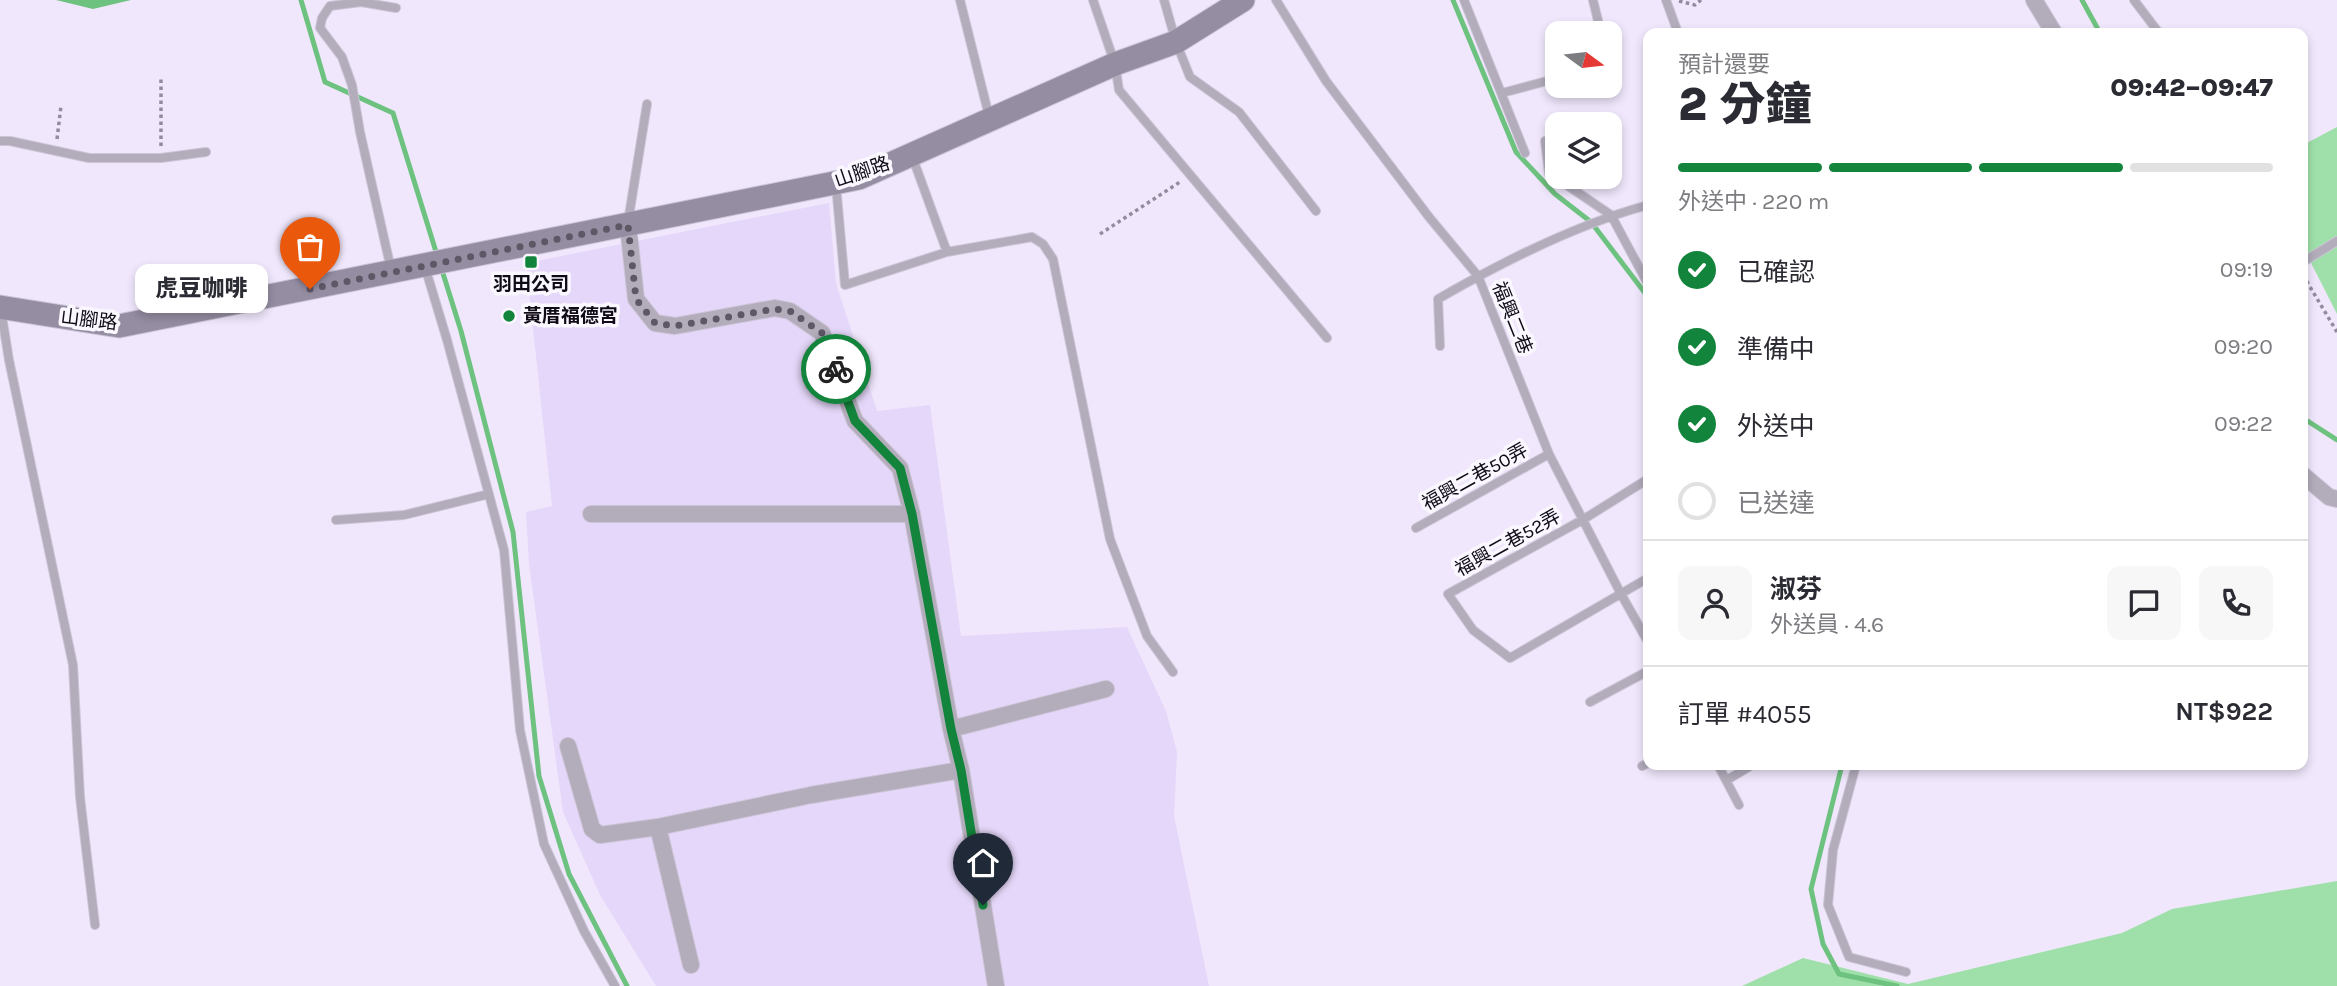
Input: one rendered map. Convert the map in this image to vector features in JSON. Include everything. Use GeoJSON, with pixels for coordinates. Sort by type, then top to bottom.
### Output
{"type":"FeatureCollection","features":[{"type":"Feature","properties":{"kind":"main road","name":"山腳路"},"geometry":{"type":"LineString","coordinates":[[0,307],[119,326],[859,178],[1115,64],[1175,41],[1243,0]]}},
{"type":"Feature","properties":{"kind":"street"},"geometry":{"type":"LineString","coordinates":[[2034,0],[2051,28]]}},
{"type":"Feature","properties":{"kind":"street"},"geometry":{"type":"LineString","coordinates":[[628,225],[636,299],[655,323],[675,326],[775,309],[790,311],[822,333],[855,421],[900,468],[912,514],[951,729],[961,770],[996,986]]}},
{"type":"Feature","properties":{"kind":"street"},"geometry":{"type":"LineString","coordinates":[[2308,479],[2329,497],[2337,499]]}},
{"type":"Feature","properties":{"kind":"street"},"geometry":{"type":"LineString","coordinates":[[592,513],[912,514]]}},
{"type":"Feature","properties":{"kind":"street"},"geometry":{"type":"LineString","coordinates":[[951,729],[1106,690]]}},
{"type":"Feature","properties":{"kind":"street"},"geometry":{"type":"LineString","coordinates":[[568,746],[592,829],[600,835],[658,827],[811,795],[961,770]]}},
{"type":"Feature","properties":{"kind":"street"},"geometry":{"type":"LineString","coordinates":[[658,827],[691,965]]}},
{"type":"Feature","properties":{"kind":"lane"},"geometry":{"type":"LineString","coordinates":[[960,0],[990,119]]}},
{"type":"Feature","properties":{"kind":"lane"},"geometry":{"type":"LineString","coordinates":[[1093,0],[1115,64],[1119,90],[1327,338]]}},
{"type":"Feature","properties":{"kind":"lane"},"geometry":{"type":"LineString","coordinates":[[1164,0],[1175,41],[1190,76],[1239,112],[1316,211]]}},
{"type":"Feature","properties":{"kind":"lane","name":"福興二巷"},"geometry":{"type":"LineString","coordinates":[[1276,0],[1326,81],[1429,218],[1478,276],[1549,454],[1643,633]]}},
{"type":"Feature","properties":{"kind":"lane"},"geometry":{"type":"LineString","coordinates":[[1464,0],[1525,153]]}},
{"type":"Feature","properties":{"kind":"lane"},"geometry":{"type":"LineString","coordinates":[[1593,0],[1598,21]]}},
{"type":"Feature","properties":{"kind":"lane"},"geometry":{"type":"LineString","coordinates":[[1666,0],[1676,28]]}},
{"type":"Feature","properties":{"kind":"lane"},"geometry":{"type":"LineString","coordinates":[[2134,0],[2155,28]]}},
{"type":"Feature","properties":{"kind":"lane"},"geometry":{"type":"LineString","coordinates":[[392,272],[352,85],[342,57],[320,28],[322,18],[330,6],[361,2],[396,8]]}},
{"type":"Feature","properties":{"kind":"lane"},"geometry":{"type":"LineString","coordinates":[[1502,93],[1545,81]]}},
{"type":"Feature","properties":{"kind":"lane"},"geometry":{"type":"LineString","coordinates":[[628,225],[647,104]]}},
{"type":"Feature","properties":{"kind":"lane"},"geometry":{"type":"LineString","coordinates":[[0,141],[89,158],[161,158],[206,152]]}},
{"type":"Feature","properties":{"kind":"lane"},"geometry":{"type":"LineString","coordinates":[[911,154],[947,252]]}},
{"type":"Feature","properties":{"kind":"lane"},"geometry":{"type":"LineString","coordinates":[[836,182],[845,285],[947,252],[1032,237],[1043,244],[1053,259],[1110,539],[1147,636],[1173,672]]}},
{"type":"Feature","properties":{"kind":"lane"},"geometry":{"type":"LineString","coordinates":[[1573,189],[1611,215],[1643,275]]}},
{"type":"Feature","properties":{"kind":"lane"},"geometry":{"type":"LineString","coordinates":[[1440,346],[1438,299],[1478,276],[1611,215],[1643,206]]}},
{"type":"Feature","properties":{"kind":"lane"},"geometry":{"type":"LineString","coordinates":[[2308,259],[2337,241]]}},
{"type":"Feature","properties":{"kind":"lane"},"geometry":{"type":"LineString","coordinates":[[424,266],[447,340],[503,550],[520,730],[544,844],[584,931],[615,986]]}},
{"type":"Feature","properties":{"kind":"lane"},"geometry":{"type":"LineString","coordinates":[[0,307],[73,665],[80,797],[95,925]]}},
{"type":"Feature","properties":{"kind":"lane","name":"福興二巷50弄"},"geometry":{"type":"LineString","coordinates":[[1416,528],[1549,454]]}},
{"type":"Feature","properties":{"kind":"lane"},"geometry":{"type":"LineString","coordinates":[[1584,519],[1643,483]]}},
{"type":"Feature","properties":{"kind":"lane"},"geometry":{"type":"LineString","coordinates":[[336,520],[404,515],[489,494]]}},
{"type":"Feature","properties":{"kind":"lane","name":"福興二巷52弄"},"geometry":{"type":"LineString","coordinates":[[1584,519],[1448,594],[1473,630],[1510,658],[1621,594]]}},
{"type":"Feature","properties":{"kind":"lane"},"geometry":{"type":"LineString","coordinates":[[1621,594],[1643,581]]}},
{"type":"Feature","properties":{"kind":"lane"},"geometry":{"type":"LineString","coordinates":[[1590,702],[1643,674]]}},
{"type":"Feature","properties":{"kind":"lane"},"geometry":{"type":"LineString","coordinates":[[1721,770],[1739,805]]}},
{"type":"Feature","properties":{"kind":"lane"},"geometry":{"type":"LineString","coordinates":[[1727,780],[1744,770]]}},
{"type":"Feature","properties":{"kind":"lane"},"geometry":{"type":"LineString","coordinates":[[1855,770],[1833,850],[1828,905],[1849,957],[1906,972]]}},
{"type":"Feature","properties":{"kind":"path"},"geometry":{"type":"LineString","coordinates":[[1673,0],[1696,5],[1700,0]]}},
{"type":"Feature","properties":{"kind":"path"},"geometry":{"type":"LineString","coordinates":[[161,76],[161,158]]}},
{"type":"Feature","properties":{"kind":"path"},"geometry":{"type":"LineString","coordinates":[[56,151],[61,106]]}},
{"type":"Feature","properties":{"kind":"path"},"geometry":{"type":"LineString","coordinates":[[1100,234],[1190,175]]}},
{"type":"Feature","properties":{"kind":"path"},"geometry":{"type":"LineString","coordinates":[[2308,283],[2337,332]]}},
{"type":"Feature","properties":{"kind":"shaded area"},"geometry":{"type":"Polygon","coordinates":[[[56,0],[131,0],[93,9],[56,0]]]}},
{"type":"Feature","properties":{"kind":"shaded area"},"geometry":{"type":"Polygon","coordinates":[[[2337,127],[2337,314],[2308,257],[2308,142],[2337,127]]]}},
{"type":"Feature","properties":{"kind":"shaded area"},"geometry":{"type":"Polygon","coordinates":[[[829,203],[836,283],[877,411],[930,405],[961,636],[1127,627],[1166,711],[1177,752],[1174,816],[1209,986],[656,986],[600,895],[563,812],[529,564],[526,512],[552,506],[526,263],[829,203]]]}},
{"type":"Feature","properties":{"kind":"shaded area"},"geometry":{"type":"Polygon","coordinates":[[[2337,881],[2337,986],[1742,986],[1803,958],[1908,984],[2122,933],[2172,909],[2337,881]]]}},
{"type":"Feature","properties":{"kind":"waterway"},"geometry":{"type":"LineString","coordinates":[[301,0],[325,82],[393,113],[437,255]]}},
{"type":"Feature","properties":{"kind":"waterway"},"geometry":{"type":"LineString","coordinates":[[1453,0],[1516,152],[1555,194],[1591,222],[1643,290]]}},
{"type":"Feature","properties":{"kind":"waterway"},"geometry":{"type":"LineString","coordinates":[[2082,0],[2097,28]]}},
{"type":"Feature","properties":{"kind":"waterway"},"geometry":{"type":"LineString","coordinates":[[441,267],[461,331],[513,532],[539,776],[569,874],[627,986]]}},
{"type":"Feature","properties":{"kind":"waterway"},"geometry":{"type":"LineString","coordinates":[[2308,421],[2337,440]]}},
{"type":"Feature","properties":{"kind":"waterway"},"geometry":{"type":"LineString","coordinates":[[1841,770],[1811,889],[1823,944],[1839,974],[1897,986]]}},
{"type":"Feature","properties":{"kind":"way so far"},"geometry":{"type":"LineString","coordinates":[[310,289],[453,258],[628,225],[636,299],[655,323],[675,326],[775,309],[790,311],[822,333],[836,369]]}},
{"type":"Feature","properties":{"kind":"place","name":"羽田公司"},"geometry":{"type":"Point","coordinates":[531,262]}},
{"type":"Feature","properties":{"kind":"place","name":"虎豆咖啡"},"geometry":{"type":"Point","coordinates":[310,289]}},
{"type":"Feature","properties":{"kind":"place","name":"黃厝福德宮"},"geometry":{"type":"Point","coordinates":[509,316]}},
{"type":"Feature","properties":{"kind":"route"},"geometry":{"type":"LineString","coordinates":[[836,369],[855,421],[900,468],[912,514],[951,729],[961,770],[983,905]]}}]}
